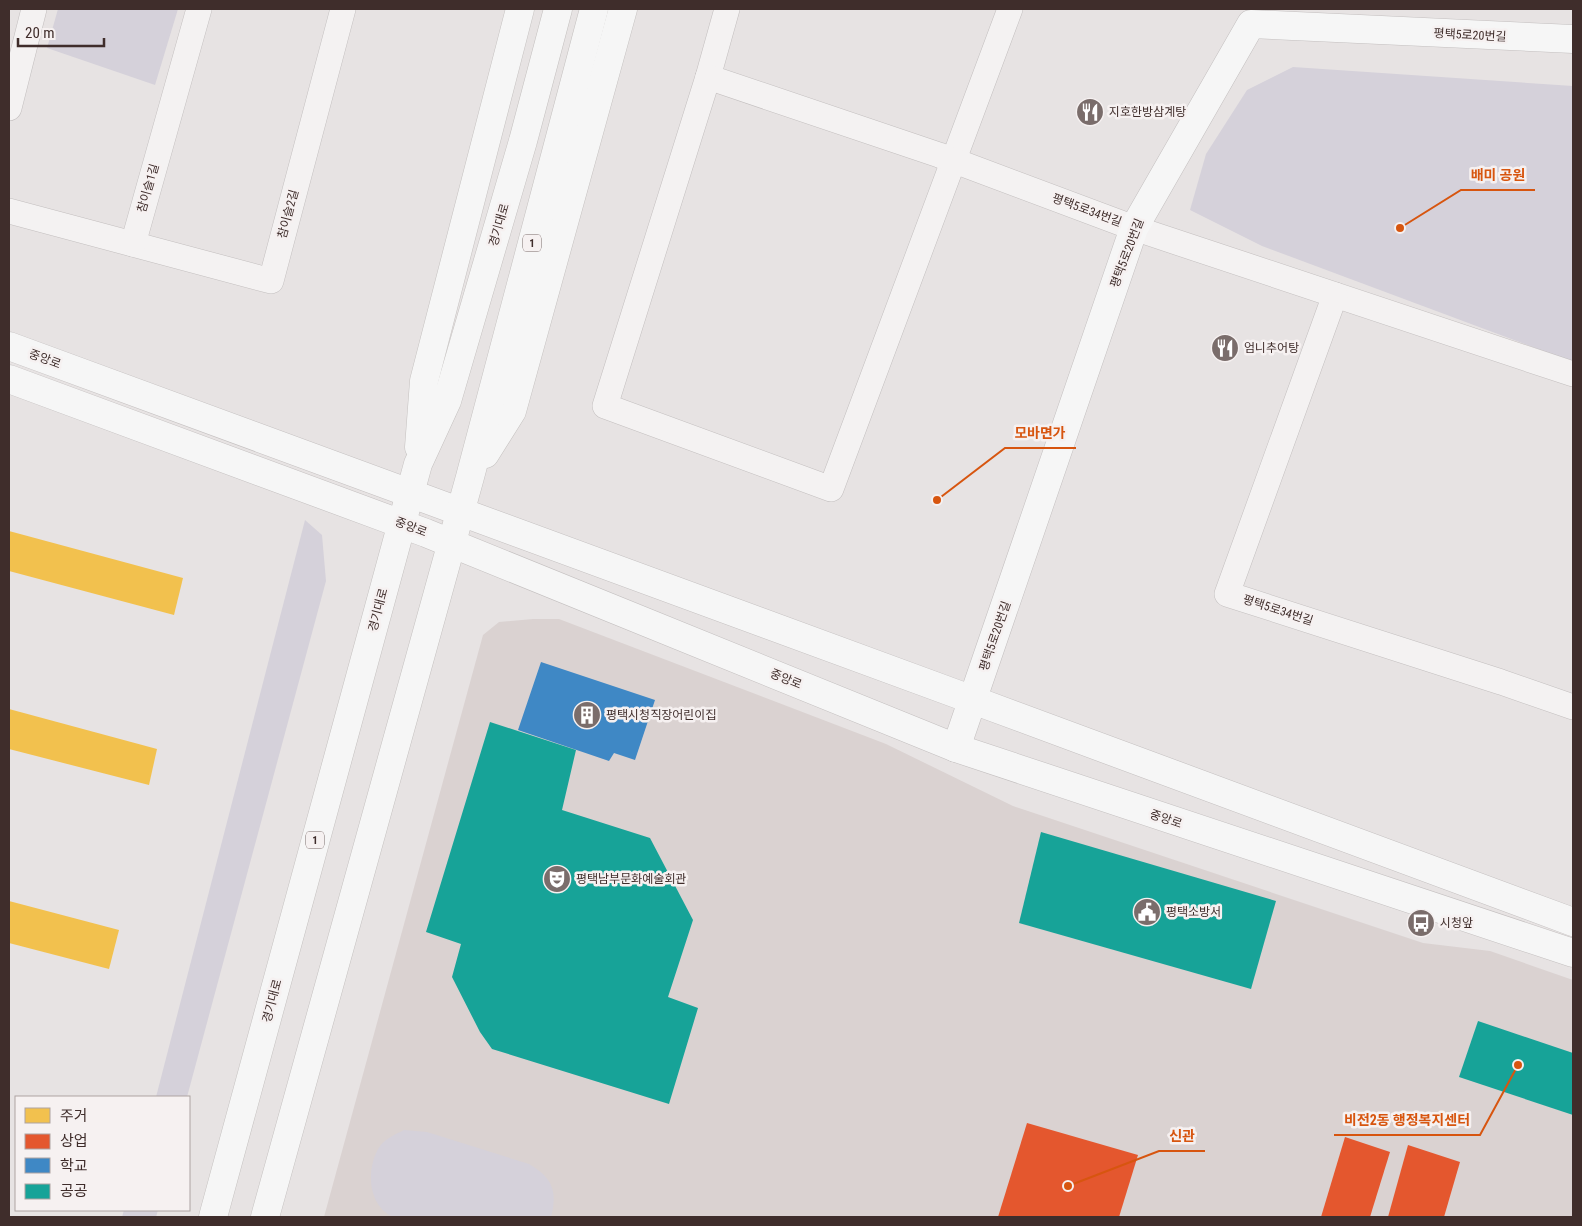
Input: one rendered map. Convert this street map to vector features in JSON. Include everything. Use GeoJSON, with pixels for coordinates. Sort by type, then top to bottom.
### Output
{"type":"FeatureCollection","features":[{"type":"Feature","properties":{"kind":"main road"},"geometry":{"type":"LineString","coordinates":[[418,464],[424,381],[520,9]]}},
{"type":"Feature","properties":{"kind":"main road","name":"경기대로"},"geometry":{"type":"LineString","coordinates":[[213,1217],[418,464],[447,401],[523,141],[558,9]]}},
{"type":"Feature","properties":{"kind":"main road","name":"1"},"geometry":{"type":"LineString","coordinates":[[265,1217],[470,477],[594,9]]}},
{"type":"Feature","properties":{"kind":"main road"},"geometry":{"type":"LineString","coordinates":[[470,477],[512,411],[623,9]]}},
{"type":"Feature","properties":{"kind":"main road","name":"평택5로20번길"},"geometry":{"type":"LineString","coordinates":[[956,748],[1134,228],[1251,24],[1573,40]]}},
{"type":"Feature","properties":{"kind":"main road","name":"중앙로"},"geometry":{"type":"LineString","coordinates":[[9,346],[1573,922]]}},
{"type":"Feature","properties":{"kind":"main road","name":"중앙로"},"geometry":{"type":"LineString","coordinates":[[9,379],[402,523],[956,748],[1573,954]]}},
{"type":"Feature","properties":{"kind":"street"},"geometry":{"type":"LineString","coordinates":[[9,108],[34,9]]}},
{"type":"Feature","properties":{"kind":"street","name":"참이슬1길"},"geometry":{"type":"LineString","coordinates":[[133,244],[199,9]]}},
{"type":"Feature","properties":{"kind":"street","name":"참이슬2길"},"geometry":{"type":"LineString","coordinates":[[133,244],[271,281],[343,9]]}},
{"type":"Feature","properties":{"kind":"street"},"geometry":{"type":"LineString","coordinates":[[727,9],[708,77],[605,406],[831,489],[1010,9]]}},
{"type":"Feature","properties":{"kind":"street","name":"평택5로34번길"},"geometry":{"type":"LineString","coordinates":[[708,77],[953,160],[1134,228],[1573,374]]}},
{"type":"Feature","properties":{"kind":"street"},"geometry":{"type":"LineString","coordinates":[[9,211],[133,244]]}},
{"type":"Feature","properties":{"kind":"street","name":"평택5로34번길"},"geometry":{"type":"LineString","coordinates":[[1335,295],[1227,594],[1573,707]]}},
{"type":"Feature","properties":{"kind":"shaded area"},"geometry":{"type":"Polygon","coordinates":[[[58,9],[178,9],[155,85],[47,48],[58,9]]]}},
{"type":"Feature","properties":{"kind":"shaded area"},"geometry":{"type":"Polygon","coordinates":[[[1293,67],[1573,86],[1573,362],[1262,246],[1190,210],[1206,154],[1247,90],[1293,67]]]}},
{"type":"Feature","properties":{"kind":"shaded area"},"geometry":{"type":"Polygon","coordinates":[[[305,520],[322,535],[326,581],[187,1096],[156,1096],[305,520]]]}},
{"type":"Feature","properties":{"kind":"shaded area"},"geometry":{"type":"Polygon","coordinates":[[[559,619],[886,744],[1013,806],[1423,943],[1490,951],[1573,980],[1573,1217],[324,1217],[483,635],[499,622],[559,619]]]}},
{"type":"Feature","properties":{"kind":"shaded area"},"geometry":{"type":"Polygon","coordinates":[[[404,1130],[427,1132],[529,1164],[543,1174],[551,1186],[554,1200],[551,1217],[393,1217],[385,1212],[374,1197],[371,1169],[377,1151],[382,1144],[404,1130]]]}},
{"type":"Feature","properties":{"kind":"shaded area"},"geometry":{"type":"Polygon","coordinates":[[[124,1211],[158,1211],[156,1217],[122,1217],[124,1211]]]}},
{"type":"Feature","properties":{"kind":"building: 주거"},"geometry":{"type":"Polygon","coordinates":[[[9,531],[183,578],[174,615],[9,571],[9,531]]]}},
{"type":"Feature","properties":{"kind":"building: 주거"},"geometry":{"type":"Polygon","coordinates":[[[9,709],[157,749],[149,785],[9,749],[9,709]]]}},
{"type":"Feature","properties":{"kind":"building: 주거"},"geometry":{"type":"Polygon","coordinates":[[[9,901],[119,930],[109,969],[9,943],[9,901]]]}},
{"type":"Feature","properties":{"kind":"building: 상업"},"geometry":{"type":"Polygon","coordinates":[[[1027,1123],[1138,1155],[1119,1217],[998,1217],[1027,1123]]]}},
{"type":"Feature","properties":{"kind":"building: 상업"},"geometry":{"type":"Polygon","coordinates":[[[1345,1137],[1390,1152],[1370,1217],[1321,1217],[1345,1137]]]}},
{"type":"Feature","properties":{"kind":"building: 상업"},"geometry":{"type":"Polygon","coordinates":[[[1408,1145],[1460,1162],[1444,1217],[1388,1217],[1408,1145]]]}},
{"type":"Feature","properties":{"kind":"building: 학교","name":"평택시청직장어린이집"},"geometry":{"type":"Polygon","coordinates":[[[541,662],[655,700],[635,760],[614,753],[609,761],[518,730],[541,662]]]}},
{"type":"Feature","properties":{"kind":"building: 공공","name":"평택남부문화예술회관"},"geometry":{"type":"Polygon","coordinates":[[[490,722],[576,750],[562,810],[650,838],[693,920],[668,997],[698,1008],[669,1104],[492,1049],[480,1032],[452,977],[461,944],[426,932],[490,722]]]}},
{"type":"Feature","properties":{"kind":"building: 공공","name":"평택소방서"},"geometry":{"type":"Polygon","coordinates":[[[1041,832],[1276,901],[1251,989],[1019,923],[1041,832]]]}},
{"type":"Feature","properties":{"kind":"building: 공공"},"geometry":{"type":"Polygon","coordinates":[[[1478,1021],[1573,1053],[1573,1115],[1459,1077],[1478,1021]]]}},
{"type":"Feature","properties":{"kind":"place","name":"지호한방삼계탕"},"geometry":{"type":"Point","coordinates":[1090,112]}},
{"type":"Feature","properties":{"kind":"place","name":"배미 공원"},"geometry":{"type":"Point","coordinates":[1400,228]}},
{"type":"Feature","properties":{"kind":"place","name":"엄니추어탕"},"geometry":{"type":"Point","coordinates":[1225,348]}},
{"type":"Feature","properties":{"kind":"place","name":"모바면가"},"geometry":{"type":"Point","coordinates":[937,500]}},
{"type":"Feature","properties":{"kind":"place","name":"평택시청직장어린이집"},"geometry":{"type":"Point","coordinates":[587,715]}},
{"type":"Feature","properties":{"kind":"place","name":"평택남부문화예술회관"},"geometry":{"type":"Point","coordinates":[557,879]}},
{"type":"Feature","properties":{"kind":"place","name":"평택소방서"},"geometry":{"type":"Point","coordinates":[1147,912]}},
{"type":"Feature","properties":{"kind":"place","name":"시청앞"},"geometry":{"type":"Point","coordinates":[1421,923]}},
{"type":"Feature","properties":{"kind":"place","name":"비전2동 행정복지센터"},"geometry":{"type":"Point","coordinates":[1518,1065]}},
{"type":"Feature","properties":{"kind":"place","name":"신관"},"geometry":{"type":"Point","coordinates":[1068,1186]}}]}
